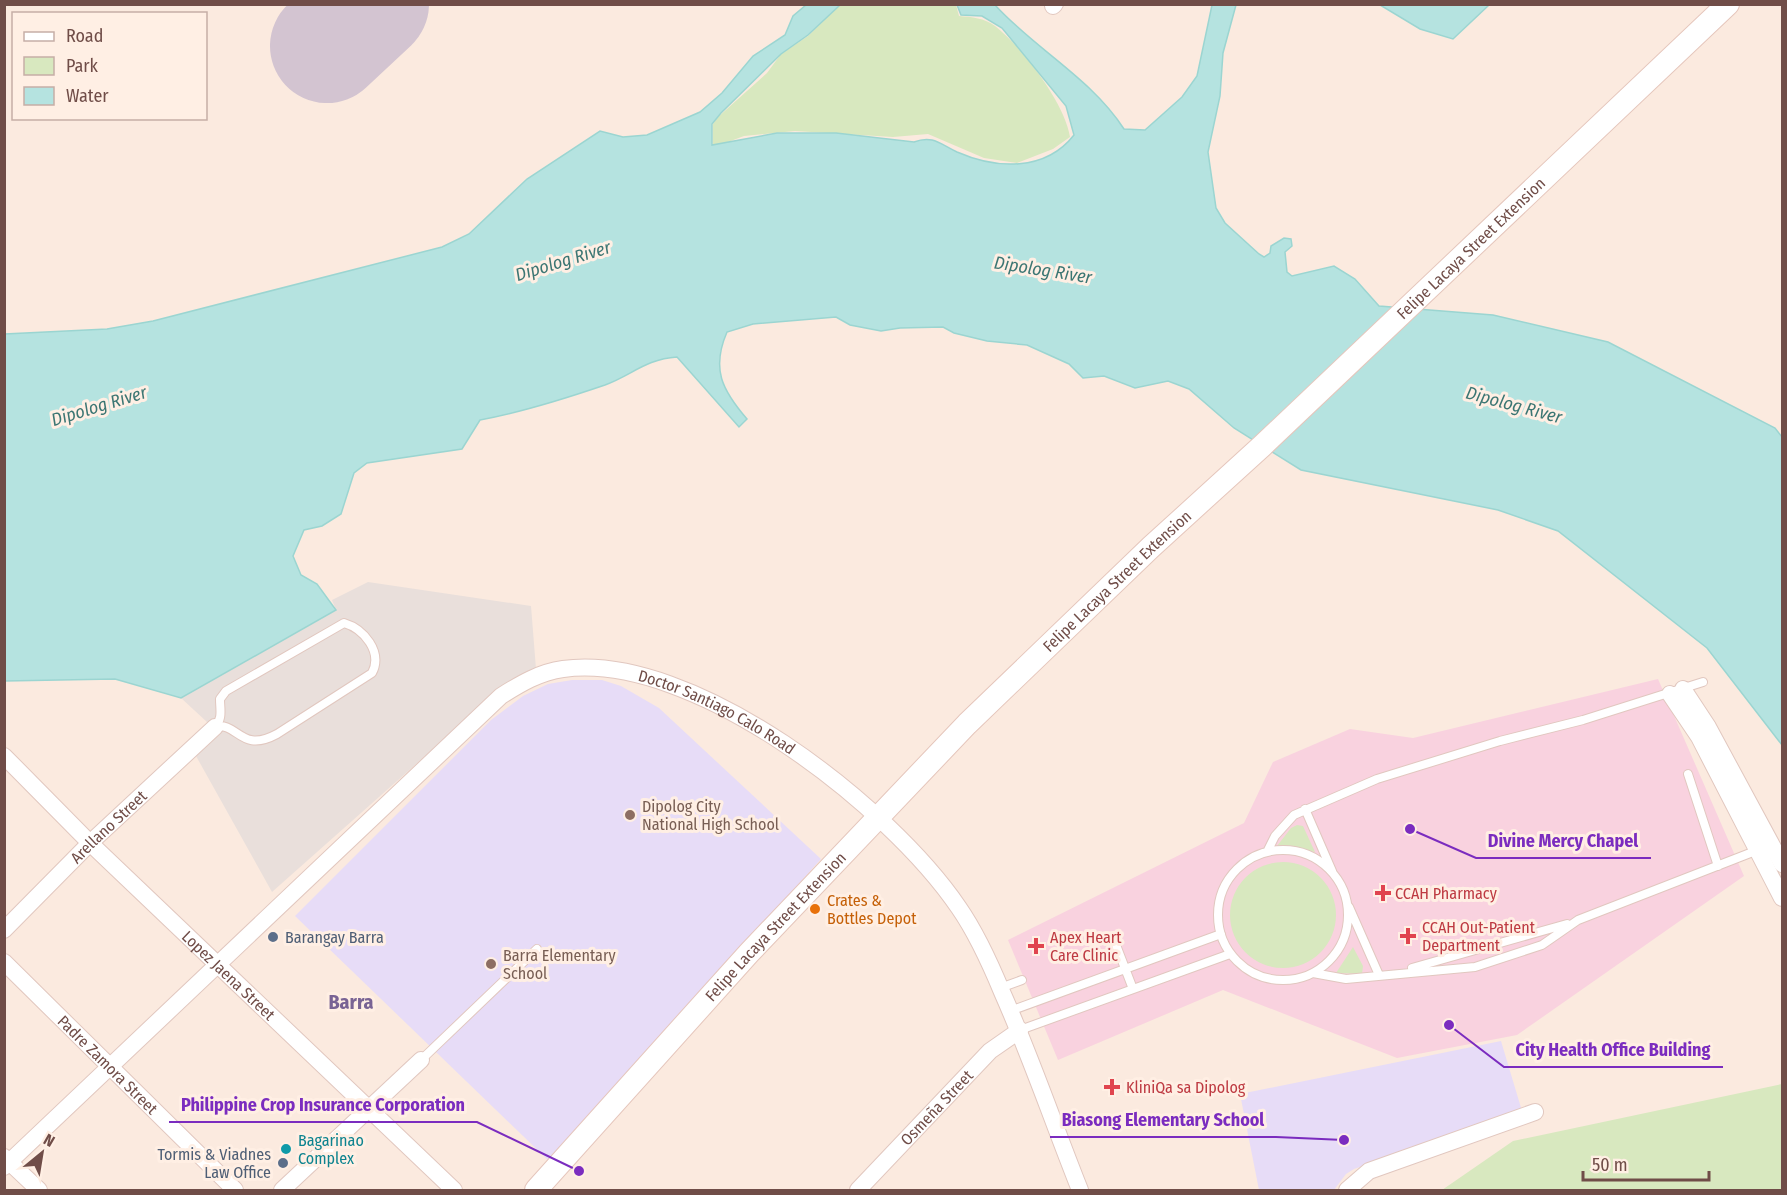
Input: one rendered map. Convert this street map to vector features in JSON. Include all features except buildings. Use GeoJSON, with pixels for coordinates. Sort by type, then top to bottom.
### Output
{"type":"FeatureCollection","features":[{"type":"Feature","properties":{"kind":"main road","name":"Felipe Lacaya Street Extension"},"geometry":{"type":"LineString","coordinates":[[536,1191],[749,953],[878,815],[1058,635],[1260,448],[1728,4]]}},
{"type":"Feature","properties":{"kind":"street","name":"Doctor Santiago Calo Road"},"geometry":{"type":"LineString","coordinates":[[6,1162],[218,966],[501,696],[540,675],[562,669],[601,667],[626,672],[677,688],[760,727],[808,760],[878,815],[918,855],[960,908],[979,940],[1020,1030],[1080,1191]]}},
{"type":"Feature","properties":{"kind":"street"},"geometry":{"type":"LineString","coordinates":[[1677,692],[1713,736],[1763,847],[1782,898]]}},
{"type":"Feature","properties":{"kind":"street","name":"Arellano Street"},"geometry":{"type":"LineString","coordinates":[[4,930],[90,843],[214,727]]}},
{"type":"Feature","properties":{"kind":"street","name":"Lopez Jaena Street"},"geometry":{"type":"LineString","coordinates":[[4,756],[90,843],[454,1191]]}},
{"type":"Feature","properties":{"kind":"street"},"geometry":{"type":"LineString","coordinates":[[1763,847],[1782,864]]}},
{"type":"Feature","properties":{"kind":"street","name":"Padre Zamora Street"},"geometry":{"type":"LineString","coordinates":[[4,962],[236,1191]]}},
{"type":"Feature","properties":{"kind":"street","name":"Osmeña Street"},"geometry":{"type":"LineString","coordinates":[[858,1191],[990,1051],[1020,1030]]}},
{"type":"Feature","properties":{"kind":"street"},"geometry":{"type":"LineString","coordinates":[[282,1191],[370,1111],[421,1060]]}},
{"type":"Feature","properties":{"kind":"street"},"geometry":{"type":"LineString","coordinates":[[1347,1191],[1369,1171],[1534,1113]]}},
{"type":"Feature","properties":{"kind":"street"},"geometry":{"type":"LineString","coordinates":[[6,1162],[39,1191]]}},
{"type":"Feature","properties":{"kind":"lane"},"geometry":{"type":"LineString","coordinates":[[344,623],[362,632],[375,653],[375,668],[372,673],[271,738],[262,741],[248,741],[225,727],[214,727],[219,722],[220,699],[226,692],[344,623]]}},
{"type":"Feature","properties":{"kind":"lane"},"geometry":{"type":"LineString","coordinates":[[1267,852],[1285,823],[1305,809],[1377,779],[1500,741],[1583,720],[1703,682]]}},
{"type":"Feature","properties":{"kind":"lane"},"geometry":{"type":"LineString","coordinates":[[1688,774],[1718,866]]}},
{"type":"Feature","properties":{"kind":"lane"},"geometry":{"type":"LineString","coordinates":[[1305,809],[1379,975]]}},
{"type":"Feature","properties":{"kind":"lane"},"geometry":{"type":"LineString","coordinates":[[1379,975],[1452,959],[1578,920],[1763,847]]}},
{"type":"Feature","properties":{"kind":"lane"},"geometry":{"type":"LineString","coordinates":[[1335,877],[1326,867],[1305,854],[1292,851],[1267,852],[1249,860],[1233,873],[1214,910],[1230,954],[1247,970],[1268,979],[1291,980],[1313,973],[1328,962],[1340,948],[1347,924],[1346,900]]}},
{"type":"Feature","properties":{"kind":"lane"},"geometry":{"type":"LineString","coordinates":[[1313,973],[1346,979],[1475,967],[1542,945],[1578,920]]}},
{"type":"Feature","properties":{"kind":"lane"},"geometry":{"type":"LineString","coordinates":[[1011,1011],[1221,934]]}},
{"type":"Feature","properties":{"kind":"lane"},"geometry":{"type":"LineString","coordinates":[[1116,945],[1133,989]]}},
{"type":"Feature","properties":{"kind":"lane"},"geometry":{"type":"LineString","coordinates":[[421,1060],[537,949]]}},
{"type":"Feature","properties":{"kind":"lane"},"geometry":{"type":"LineString","coordinates":[[1020,1030],[1230,954]]}},
{"type":"Feature","properties":{"kind":"lane"},"geometry":{"type":"LineString","coordinates":[[1000,988],[1022,980]]}},
{"type":"Feature","properties":{"kind":"shaded area"},"geometry":{"type":"Polygon","coordinates":[[[368,582],[531,606],[536,669],[468,718],[272,892],[196,756],[220,734],[181,698],[336,610],[332,600],[368,582]]]}},
{"type":"Feature","properties":{"kind":"shaded area"},"geometry":{"type":"Polygon","coordinates":[[[1658,679],[1744,876],[1517,1035],[1397,1058],[1223,990],[1058,1060],[1008,940],[1244,823],[1273,762],[1350,729],[1413,738],[1658,679]]]}},
{"type":"Feature","properties":{"kind":"shaded area"},"geometry":{"type":"Polygon","coordinates":[[[572,680],[602,680],[621,686],[659,708],[821,859],[550,1162],[295,916],[491,720],[523,696],[548,684],[572,680]]]}},
{"type":"Feature","properties":{"kind":"shaded area"},"geometry":{"type":"Polygon","coordinates":[[[1501,1041],[1522,1111],[1354,1169],[1346,1174],[1334,1190],[1259,1190],[1240,1094],[1501,1041]]]}},
{"type":"Feature","properties":{"kind":"green space"},"geometry":{"type":"Polygon","coordinates":[[[841,4],[956,5],[959,16],[978,18],[991,23],[1006,35],[1041,77],[1060,108],[1070,137],[1053,149],[1017,163],[984,158],[928,134],[893,137],[795,131],[744,136],[720,145],[713,144],[713,124],[718,117],[767,73],[781,54],[808,36],[841,4]]]}},
{"type":"Feature","properties":{"kind":"green space"},"geometry":{"type":"Polygon","coordinates":[[[1297,825],[1303,826],[1315,852],[1277,846],[1291,828],[1297,825]]]}},
{"type":"Feature","properties":{"kind":"green space"},"geometry":{"type":"Polygon","coordinates":[[[1283,862],[1303,866],[1320,878],[1332,895],[1336,915],[1332,935],[1320,952],[1303,964],[1283,968],[1263,964],[1246,952],[1234,935],[1230,915],[1234,895],[1246,878],[1263,866],[1283,862]]]}},
{"type":"Feature","properties":{"kind":"green space"},"geometry":{"type":"Polygon","coordinates":[[[1353,947],[1363,966],[1362,974],[1336,973],[1353,947]]]}},
{"type":"Feature","properties":{"kind":"green space"},"geometry":{"type":"Polygon","coordinates":[[[1782,1084],[1782,1190],[1442,1190],[1513,1141],[1782,1084]]]}},
{"type":"Feature","properties":{"kind":"water","name":"Dipolog River"},"geometry":{"type":"Polygon","coordinates":[[[806,5],[840,5],[808,35],[781,54],[721,113],[712,124],[712,145],[777,133],[836,133],[914,142],[926,139],[941,143],[972,158],[988,162],[1019,164],[1035,161],[1049,156],[1074,135],[1066,106],[1002,28],[982,16],[961,15],[957,5],[995,5],[1027,36],[1096,94],[1124,129],[1145,130],[1182,97],[1197,76],[1212,5],[1236,5],[1223,53],[1220,96],[1208,152],[1216,208],[1225,223],[1259,254],[1264,257],[1270,253],[1271,246],[1284,238],[1291,239],[1292,246],[1285,252],[1287,272],[1292,276],[1334,266],[1355,279],[1379,306],[1493,315],[1608,342],[1775,428],[1782,437],[1782,745],[1707,648],[1558,531],[1498,510],[1301,470],[1234,428],[1189,389],[1168,381],[1135,388],[1104,376],[1083,378],[1069,364],[1027,345],[987,341],[954,333],[943,327],[881,331],[850,325],[836,317],[753,324],[727,332],[722,345],[720,368],[725,388],[747,419],[739,427],[677,357],[666,358],[605,385],[528,409],[480,420],[462,449],[367,463],[354,473],[341,514],[322,526],[304,530],[293,556],[301,575],[317,584],[336,610],[181,698],[115,679],[5,681],[5,334],[107,329],[153,321],[442,247],[469,234],[527,179],[600,131],[623,137],[647,135],[700,112],[722,93],[753,56],[785,35],[793,16],[806,5]]]}},
{"type":"Feature","properties":{"kind":"water"},"geometry":{"type":"Polygon","coordinates":[[[1380,5],[1489,5],[1453,39],[1420,29],[1380,5]]]}},
{"type":"Feature","properties":{"kind":"runway"},"geometry":{"type":"LineString","coordinates":[[327,46],[372,4]]}},
{"type":"Feature","properties":{"kind":"place","name":"Dipolog City National High School"},"geometry":{"type":"Point","coordinates":[630,815]}},
{"type":"Feature","properties":{"kind":"place","name":"Divine Mercy Chapel"},"geometry":{"type":"Point","coordinates":[1410,829]}},
{"type":"Feature","properties":{"kind":"place","name":"CCAH Pharmacy"},"geometry":{"type":"Point","coordinates":[1383,893]}},
{"type":"Feature","properties":{"kind":"place","name":"Crates & Bottles Depot"},"geometry":{"type":"Point","coordinates":[815,909]}},
{"type":"Feature","properties":{"kind":"place","name":"CCAH Out-Patient Department"},"geometry":{"type":"Point","coordinates":[1408,936]}},
{"type":"Feature","properties":{"kind":"place","name":"Barangay Barra"},"geometry":{"type":"Point","coordinates":[273,937]}},
{"type":"Feature","properties":{"kind":"place","name":"Apex Heart Care Clinic"},"geometry":{"type":"Point","coordinates":[1036,946]}},
{"type":"Feature","properties":{"kind":"place","name":"Barra Elementary School"},"geometry":{"type":"Point","coordinates":[491,964]}},
{"type":"Feature","properties":{"kind":"place","name":"City Health Office Building"},"geometry":{"type":"Point","coordinates":[1449,1025]}},
{"type":"Feature","properties":{"kind":"place","name":"KliniQa sa Dipolog"},"geometry":{"type":"Point","coordinates":[1112,1087]}},
{"type":"Feature","properties":{"kind":"place","name":"Biasong Elementary School"},"geometry":{"type":"Point","coordinates":[1344,1140]}},
{"type":"Feature","properties":{"kind":"place","name":"Bagarinao Complex"},"geometry":{"type":"Point","coordinates":[286,1149]}},
{"type":"Feature","properties":{"kind":"place","name":"Tormis & Viadnes Law Office"},"geometry":{"type":"Point","coordinates":[283,1163]}},
{"type":"Feature","properties":{"kind":"place","name":"Philippine Crop Insurance Corporation"},"geometry":{"type":"Point","coordinates":[579,1171]}},
{"type":"Feature","properties":{"kind":"district","name":"Barra"},"geometry":{"type":"Point","coordinates":[351,1002]}}]}
